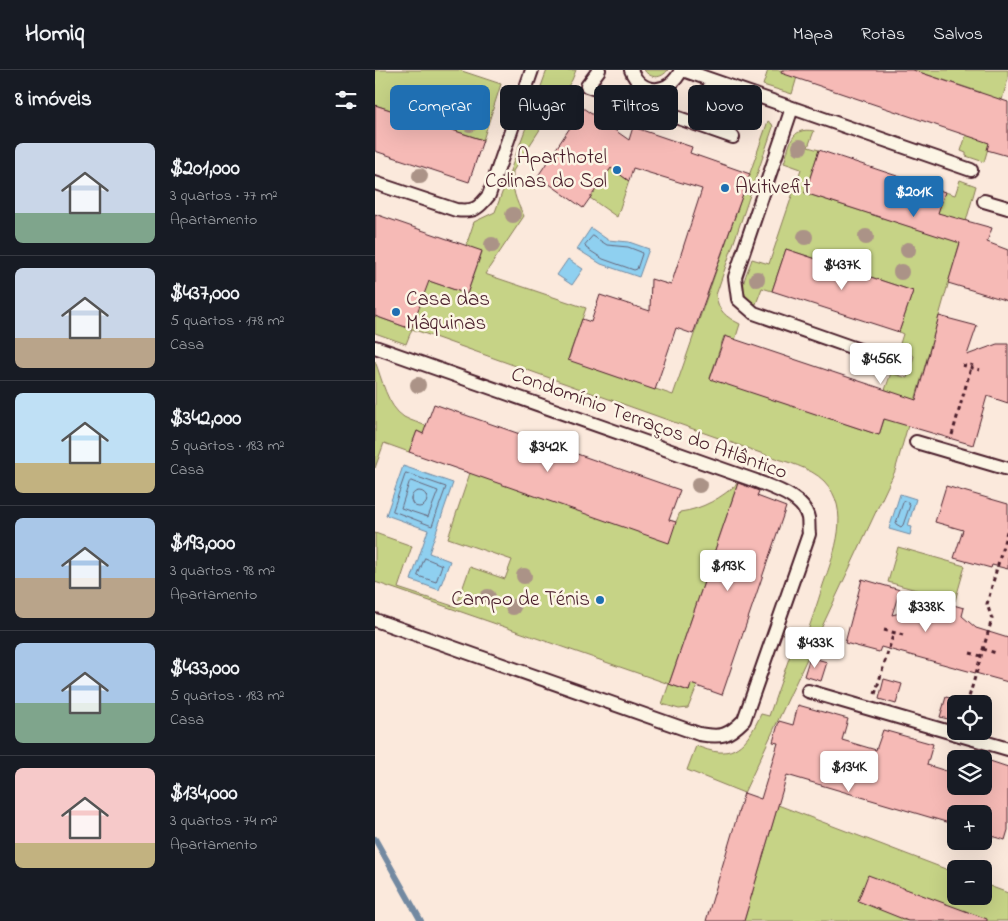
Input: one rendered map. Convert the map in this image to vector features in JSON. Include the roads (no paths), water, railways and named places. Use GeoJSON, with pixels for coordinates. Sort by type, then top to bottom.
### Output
{"type":"FeatureCollection","features":[{"type":"Feature","properties":{"kind":"lane"},"geometry":{"type":"LineString","coordinates":[[375,183],[456,210],[469,212],[480,206],[489,195],[532,70]]}},
{"type":"Feature","properties":{"kind":"lane"},"geometry":{"type":"LineString","coordinates":[[599,70],[587,86],[688,121]]}},
{"type":"Feature","properties":{"kind":"lane"},"geometry":{"type":"LineString","coordinates":[[631,70],[633,77],[639,83],[646,88],[655,89],[664,88],[672,84],[682,70],[971,170]]}},
{"type":"Feature","properties":{"kind":"lane"},"geometry":{"type":"LineString","coordinates":[[710,85],[712,80]]}},
{"type":"Feature","properties":{"kind":"lane"},"geometry":{"type":"LineString","coordinates":[[792,108],[735,277],[738,299],[754,313],[902,365]]}},
{"type":"Feature","properties":{"kind":"lane"},"geometry":{"type":"LineString","coordinates":[[715,130],[733,136]]}},
{"type":"Feature","properties":{"kind":"lane"},"geometry":{"type":"LineString","coordinates":[[984,201],[1008,208]]}},
{"type":"Feature","properties":{"kind":"lane","name":"Condomínio Terraços do Atlântico"},"geometry":{"type":"LineString","coordinates":[[375,347],[756,481],[782,492],[799,502],[807,516],[809,534],[744,720],[731,733],[714,737],[699,734],[375,620]]}},
{"type":"Feature","properties":{"kind":"lane"},"geometry":{"type":"LineString","coordinates":[[916,442],[1008,468]]}},
{"type":"Feature","properties":{"kind":"lane"},"geometry":{"type":"LineString","coordinates":[[808,692],[1008,749]]}},
{"type":"Feature","properties":{"kind":"water"},"geometry":{"type":"Polygon","coordinates":[[[591,228],[608,240],[629,242],[649,249],[639,277],[601,264],[577,249],[591,228]]]}},
{"type":"Feature","properties":{"kind":"water"},"geometry":{"type":"Polygon","coordinates":[[[568,259],[583,269],[572,285],[557,275],[568,259]]]}},
{"type":"Feature","properties":{"kind":"water"},"geometry":{"type":"Polygon","coordinates":[[[403,466],[453,483],[429,553],[450,561],[439,590],[411,580],[428,530],[386,515],[403,466]]]}},
{"type":"Feature","properties":{"kind":"water"},"geometry":{"type":"Polygon","coordinates":[[[900,494],[916,499],[908,526],[912,527],[910,535],[889,529],[900,494]]]}},
{"type":"Feature","properties":{"kind":"waterway"},"geometry":{"type":"LineString","coordinates":[[375,839],[421,921]]}},
{"type":"Feature","properties":{"kind":"place","name":"Aparthotel Colinas do Sol"},"geometry":{"type":"Point","coordinates":[617,170]}},
{"type":"Feature","properties":{"kind":"place","name":"Akitivefit"},"geometry":{"type":"Point","coordinates":[725,188]}},
{"type":"Feature","properties":{"kind":"place","name":"Casa das Máquinas"},"geometry":{"type":"Point","coordinates":[396,312]}},
{"type":"Feature","properties":{"kind":"place","name":"Campo de Ténis"},"geometry":{"type":"Point","coordinates":[600,600]}}]}
